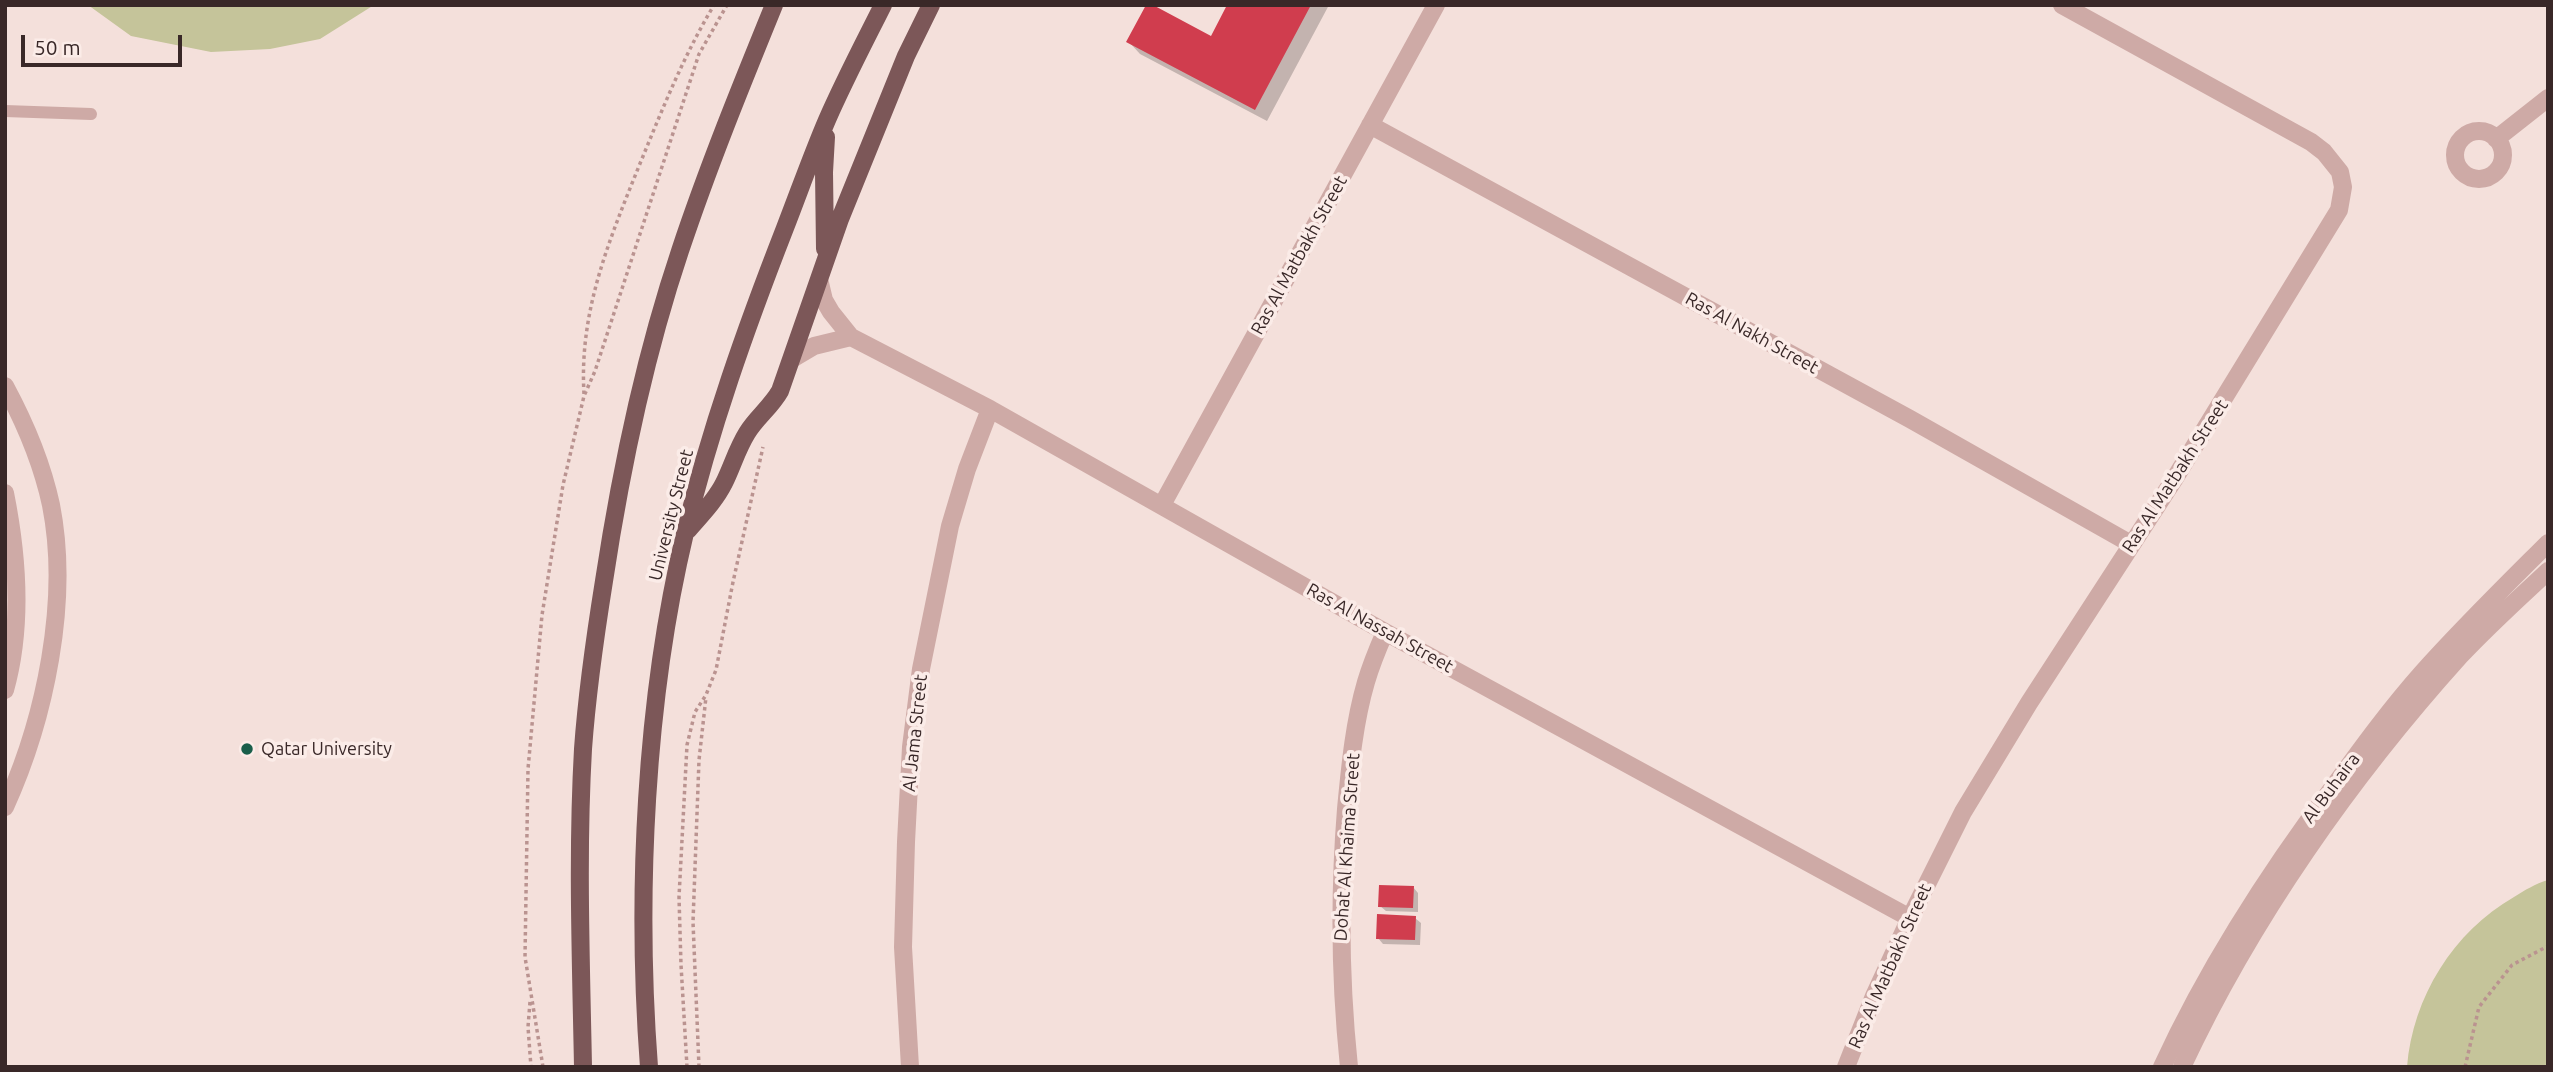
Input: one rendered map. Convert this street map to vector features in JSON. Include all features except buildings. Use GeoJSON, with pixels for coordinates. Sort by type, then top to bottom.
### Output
{"type":"FeatureCollection","features":[{"type":"Feature","properties":{"kind":"main road"},"geometry":{"type":"LineString","coordinates":[[583,1067],[580,891],[583,748],[594,652],[621,478],[653,343],[680,252],[731,111],[774,5]]}},
{"type":"Feature","properties":{"kind":"main road","name":"University Street"},"geometry":{"type":"LineString","coordinates":[[649,1067],[644,892],[648,804],[663,657],[685,533],[729,380],[828,119],[883,5]]}},
{"type":"Feature","properties":{"kind":"main road"},"geometry":{"type":"LineString","coordinates":[[685,533],[712,504],[747,433],[774,401],[889,96],[932,5]]}},
{"type":"Feature","properties":{"kind":"main road"},"geometry":{"type":"LineString","coordinates":[[825,263],[824,172],[828,119]]}},
{"type":"Feature","properties":{"kind":"street","name":"Ras Al Matbakh Street"},"geometry":{"type":"LineString","coordinates":[[1162,505],[1436,5]]}},
{"type":"Feature","properties":{"kind":"street","name":"Ras Al Matbakh Street"},"geometry":{"type":"LineString","coordinates":[[1846,1067],[1874,996],[1963,812],[2029,703],[2189,456],[2339,210],[2343,187],[2340,172],[2311,142],[2062,5]]}},
{"type":"Feature","properties":{"kind":"street"},"geometry":{"type":"LineString","coordinates":[[2496,139],[2548,98]]}},
{"type":"Feature","properties":{"kind":"street","name":"Ras Al Nakh Street"},"geometry":{"type":"LineString","coordinates":[[1370,125],[1910,419],[2131,544]]}},
{"type":"Feature","properties":{"kind":"street","name":"Ras Al Nassah Street"},"geometry":{"type":"LineString","coordinates":[[820,283],[824,300],[851,337],[990,410],[1385,632],[1910,918]]}},
{"type":"Feature","properties":{"kind":"street"},"geometry":{"type":"LineString","coordinates":[[792,359],[814,346],[851,337]]}},
{"type":"Feature","properties":{"kind":"street"},"geometry":{"type":"LineString","coordinates":[[5,386],[32,442],[50,504],[57,579],[52,643],[42,703],[20,775],[5,807]]}},
{"type":"Feature","properties":{"kind":"street","name":"Al Jama Street"},"geometry":{"type":"LineString","coordinates":[[910,1067],[903,947],[911,747],[921,669],[950,526],[967,469],[990,410]]}},
{"type":"Feature","properties":{"kind":"street"},"geometry":{"type":"LineString","coordinates":[[5,494],[17,558],[17,614],[5,690]]}},
{"type":"Feature","properties":{"kind":"street","name":"Al Buhaira"},"geometry":{"type":"LineString","coordinates":[[2182,1067],[2244,949],[2315,840],[2375,729],[2422,673],[2548,543]]}},
{"type":"Feature","properties":{"kind":"street","name":"Al Buhaira"},"geometry":{"type":"LineString","coordinates":[[2162,1067],[2229,940],[2300,830],[2389,740],[2462,654],[2548,571]]}},
{"type":"Feature","properties":{"kind":"street","name":"Dohat Al Khaima Street"},"geometry":{"type":"LineString","coordinates":[[1349,1067],[1343,1013],[1340,936],[1348,784],[1366,684],[1385,632]]}},
{"type":"Feature","properties":{"kind":"lane"},"geometry":{"type":"LineString","coordinates":[[5,111],[91,114]]}},
{"type":"Feature","properties":{"kind":"path"},"geometry":{"type":"LineString","coordinates":[[584,396],[583,349],[586,322],[612,233],[671,86],[714,5]]}},
{"type":"Feature","properties":{"kind":"path"},"geometry":{"type":"LineString","coordinates":[[543,1067],[525,957],[528,769],[542,615],[563,485],[584,396],[595,371],[699,54],[727,5]]}},
{"type":"Feature","properties":{"kind":"path"},"geometry":{"type":"LineString","coordinates":[[687,1067],[680,910],[683,799],[689,732],[695,712],[706,695],[716,670],[765,440]]}},
{"type":"Feature","properties":{"kind":"path"},"geometry":{"type":"LineString","coordinates":[[699,1067],[693,922],[699,760],[706,695]]}},
{"type":"Feature","properties":{"kind":"path"},"geometry":{"type":"LineString","coordinates":[[2465,1067],[2479,1007],[2512,965],[2548,946]]}},
{"type":"Feature","properties":{"kind":"path"},"geometry":{"type":"LineString","coordinates":[[531,1000],[528,1027],[531,1067]]}},
{"type":"Feature","properties":{"kind":"green space"},"geometry":{"type":"Polygon","coordinates":[[[88,5],[374,5],[320,39],[270,49],[211,52],[131,36],[88,5]]]}},
{"type":"Feature","properties":{"kind":"green space"},"geometry":{"type":"Polygon","coordinates":[[[2548,880],[2548,1067],[2407,1067],[2411,1041],[2427,992],[2455,948],[2472,928],[2492,911],[2548,880]]]}},
{"type":"Feature","properties":{"kind":"place","name":"Qatar University"},"geometry":{"type":"Point","coordinates":[247,749]}}]}
